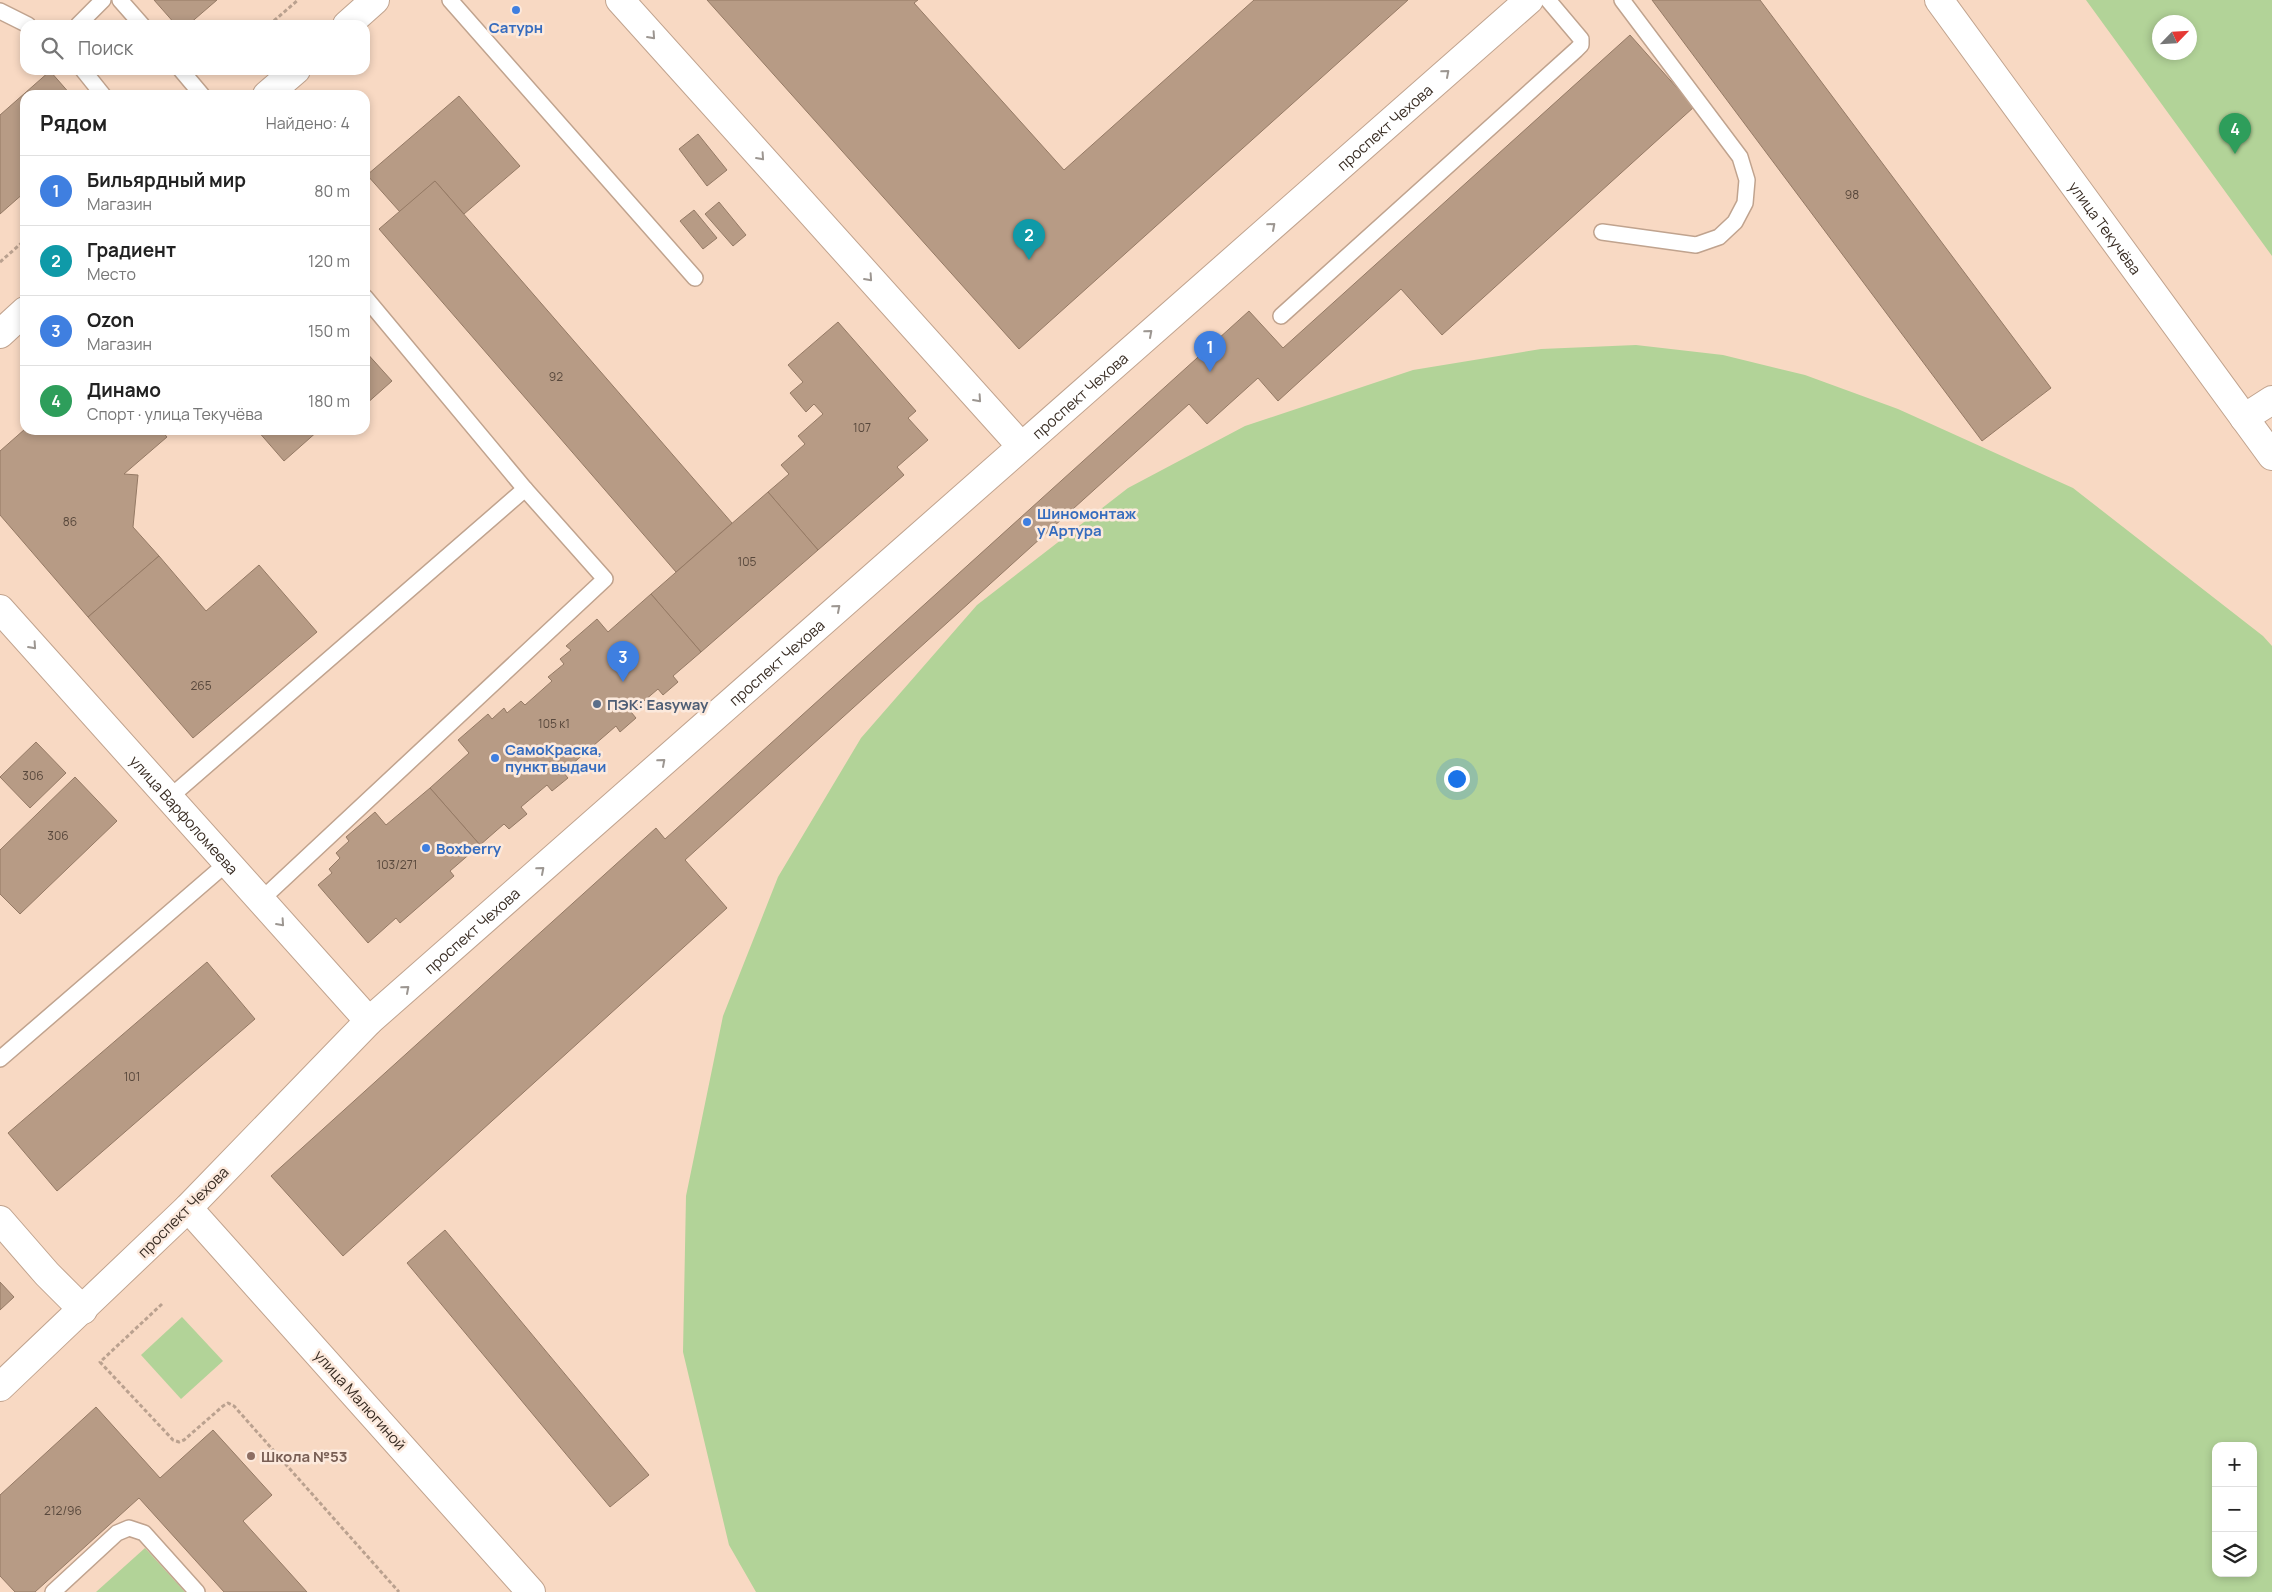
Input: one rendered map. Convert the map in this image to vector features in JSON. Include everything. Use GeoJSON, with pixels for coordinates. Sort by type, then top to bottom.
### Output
{"type":"FeatureCollection","features":[{"type":"Feature","properties":{"kind":"main road"},"geometry":{"type":"LineString","coordinates":[[353,20],[376,0]]}},
{"type":"Feature","properties":{"kind":"main road"},"geometry":{"type":"LineString","coordinates":[[620,0],[1021,446]]}},
{"type":"Feature","properties":{"kind":"main road","name":"проспект Чехова"},"geometry":{"type":"LineString","coordinates":[[0,1388],[188,1208],[369,1021],[1530,0]]}},
{"type":"Feature","properties":{"kind":"main road","name":"улица Текучёва"},"geometry":{"type":"LineString","coordinates":[[1939,0],[2272,456]]}},
{"type":"Feature","properties":{"kind":"main road"},"geometry":{"type":"LineString","coordinates":[[274,90],[290,75]]}},
{"type":"Feature","properties":{"kind":"main road"},"geometry":{"type":"LineString","coordinates":[[0,334],[20,316]]}},
{"type":"Feature","properties":{"kind":"main road"},"geometry":{"type":"LineString","coordinates":[[2244,418],[2272,400]]}},
{"type":"Feature","properties":{"kind":"main road","name":"улица Варфоломеева"},"geometry":{"type":"LineString","coordinates":[[0,609],[369,1021]]}},
{"type":"Feature","properties":{"kind":"main road","name":"улица Малюгиной"},"geometry":{"type":"LineString","coordinates":[[188,1208],[531,1592]]}},
{"type":"Feature","properties":{"kind":"main road"},"geometry":{"type":"LineString","coordinates":[[0,1220],[47,1274],[83,1310]]}},
{"type":"Feature","properties":{"kind":"lane"},"geometry":{"type":"LineString","coordinates":[[83,20],[103,0]]}},
{"type":"Feature","properties":{"kind":"lane"},"geometry":{"type":"LineString","coordinates":[[120,0],[138,20]]}},
{"type":"Feature","properties":{"kind":"lane"},"geometry":{"type":"LineString","coordinates":[[450,0],[695,278]]}},
{"type":"Feature","properties":{"kind":"lane"},"geometry":{"type":"LineString","coordinates":[[1282,316],[1581,45],[1582,39],[1548,0]]}},
{"type":"Feature","properties":{"kind":"lane"},"geometry":{"type":"LineString","coordinates":[[1602,232],[1696,245],[1719,237],[1735,222],[1745,203],[1747,180],[1740,157],[1622,0]]}},
{"type":"Feature","properties":{"kind":"lane"},"geometry":{"type":"LineString","coordinates":[[0,11],[20,21]]}},
{"type":"Feature","properties":{"kind":"lane"},"geometry":{"type":"LineString","coordinates":[[87,75],[99,90]]}},
{"type":"Feature","properties":{"kind":"lane"},"geometry":{"type":"LineString","coordinates":[[185,75],[198,90]]}},
{"type":"Feature","properties":{"kind":"lane"},"geometry":{"type":"LineString","coordinates":[[260,900],[605,579],[525,489],[370,304]]}},
{"type":"Feature","properties":{"kind":"lane"},"geometry":{"type":"LineString","coordinates":[[169,798],[525,489]]}},
{"type":"Feature","properties":{"kind":"lane"},"geometry":{"type":"LineString","coordinates":[[0,1059],[228,863]]}},
{"type":"Feature","properties":{"kind":"lane"},"geometry":{"type":"LineString","coordinates":[[53,1592],[117,1533],[129,1528],[144,1532],[197,1592]]}},
{"type":"Feature","properties":{"kind":"path"},"geometry":{"type":"LineString","coordinates":[[275,20],[298,0]]}},
{"type":"Feature","properties":{"kind":"path"},"geometry":{"type":"LineString","coordinates":[[0,262],[20,244]]}},
{"type":"Feature","properties":{"kind":"path"},"geometry":{"type":"LineString","coordinates":[[162,1304],[100,1362],[172,1440],[178,1442],[184,1440],[223,1406],[228,1403],[234,1406],[399,1592]]}},
{"type":"Feature","properties":{"kind":"green space"},"geometry":{"type":"Polygon","coordinates":[[[2086,0],[2272,0],[2272,256],[2086,0]]]}},
{"type":"Feature","properties":{"kind":"green space"},"geometry":{"type":"Polygon","coordinates":[[[1636,345],[1723,355],[1805,375],[1898,409],[2073,488],[2263,636],[2272,646],[2272,1592],[756,1592],[729,1545],[683,1352],[686,1196],[723,1016],[778,877],[861,738],[977,605],[1128,488],[1245,426],[1413,370],[1541,349],[1636,345]]]}},
{"type":"Feature","properties":{"kind":"green space"},"geometry":{"type":"Polygon","coordinates":[[[182,1317],[223,1361],[181,1399],[141,1355],[182,1317]]]}},
{"type":"Feature","properties":{"kind":"green space"},"geometry":{"type":"Polygon","coordinates":[[[145,1548],[185,1592],[96,1592],[145,1548]]]}},
{"type":"Feature","properties":{"kind":"building"},"geometry":{"type":"Polygon","coordinates":[[[154,0],[217,0],[194,20],[172,20],[154,0]]]}},
{"type":"Feature","properties":{"kind":"building"},"geometry":{"type":"Polygon","coordinates":[[[707,0],[918,0],[914,3],[1064,170],[1254,0],[1408,0],[1019,349],[707,0]]]}},
{"type":"Feature","properties":{"kind":"building"},"geometry":{"type":"Polygon","coordinates":[[[1652,0],[1760,0],[2051,388],[1982,441],[1652,0]]]}},
{"type":"Feature","properties":{"kind":"building"},"geometry":{"type":"Polygon","coordinates":[[[1630,35],[1694,107],[1442,335],[1401,289],[1278,401],[1258,378],[1207,424],[1189,404],[685,860],[727,908],[343,1256],[271,1176],[656,828],[665,839],[1249,311],[1283,348],[1630,35]]]}},
{"type":"Feature","properties":{"kind":"building"},"geometry":{"type":"Polygon","coordinates":[[[45,75],[54,75],[67,90],[28,90],[45,75]]]}},
{"type":"Feature","properties":{"kind":"building"},"geometry":{"type":"Polygon","coordinates":[[[459,96],[520,166],[464,214],[435,181],[400,212],[370,178],[370,172],[459,96]]]}},
{"type":"Feature","properties":{"kind":"building"},"geometry":{"type":"Polygon","coordinates":[[[20,97],[20,196],[0,214],[0,115],[20,97]]]}},
{"type":"Feature","properties":{"kind":"building"},"geometry":{"type":"Polygon","coordinates":[[[698,134],[727,170],[707,186],[679,149],[698,134]]]}},
{"type":"Feature","properties":{"kind":"building"},"geometry":{"type":"Polygon","coordinates":[[[435,181],[732,523],[676,572],[379,229],[435,181]]]}},
{"type":"Feature","properties":{"kind":"building"},"geometry":{"type":"Polygon","coordinates":[[[719,202],[746,235],[733,246],[705,214],[719,202]]]}},
{"type":"Feature","properties":{"kind":"building"},"geometry":{"type":"Polygon","coordinates":[[[694,210],[717,238],[703,249],[680,221],[694,210]]]}},
{"type":"Feature","properties":{"kind":"building"},"geometry":{"type":"Polygon","coordinates":[[[838,322],[916,411],[908,418],[928,440],[897,467],[904,475],[818,550],[768,492],[789,474],[781,465],[805,444],[798,436],[823,414],[814,404],[806,412],[790,393],[803,382],[788,365],[838,322]]]}},
{"type":"Feature","properties":{"kind":"building"},"geometry":{"type":"Polygon","coordinates":[[[370,357],[392,381],[370,401],[370,357]]]}},
{"type":"Feature","properties":{"kind":"building"},"geometry":{"type":"Polygon","coordinates":[[[20,433],[20,435],[165,435],[167,437],[124,474],[138,475],[133,527],[159,556],[88,617],[0,515],[0,451],[20,433]]]}},
{"type":"Feature","properties":{"kind":"building"},"geometry":{"type":"Polygon","coordinates":[[[261,435],[313,435],[284,461],[261,435]]]}},
{"type":"Feature","properties":{"kind":"building"},"geometry":{"type":"Polygon","coordinates":[[[768,492],[818,550],[701,652],[651,594],[768,492]]]}},
{"type":"Feature","properties":{"kind":"building"},"geometry":{"type":"Polygon","coordinates":[[[159,556],[206,611],[259,565],[317,632],[193,738],[88,617],[159,556]]]}},
{"type":"Feature","properties":{"kind":"building"},"geometry":{"type":"Polygon","coordinates":[[[651,594],[701,652],[673,676],[678,682],[663,695],[658,689],[631,712],[636,718],[620,732],[616,726],[563,772],[568,778],[552,791],[547,785],[521,807],[527,814],[509,829],[504,824],[480,845],[430,788],[469,753],[458,740],[488,714],[492,719],[504,708],[507,713],[521,701],[525,705],[552,681],[548,677],[564,664],[560,659],[571,650],[566,646],[597,619],[608,632],[651,594]]]}},
{"type":"Feature","properties":{"kind":"building"},"geometry":{"type":"Polygon","coordinates":[[[36,742],[66,773],[30,808],[0,777],[36,742]]]}},
{"type":"Feature","properties":{"kind":"building"},"geometry":{"type":"Polygon","coordinates":[[[75,777],[117,821],[20,914],[0,894],[0,850],[75,777]]]}},
{"type":"Feature","properties":{"kind":"building"},"geometry":{"type":"Polygon","coordinates":[[[430,788],[480,845],[450,871],[454,876],[400,923],[396,918],[368,943],[318,885],[332,873],[329,869],[340,858],[336,853],[349,841],[346,837],[375,812],[386,825],[430,788]]]}},
{"type":"Feature","properties":{"kind":"building"},"geometry":{"type":"Polygon","coordinates":[[[207,962],[255,1019],[57,1191],[8,1133],[207,962]]]}},
{"type":"Feature","properties":{"kind":"building"},"geometry":{"type":"Polygon","coordinates":[[[445,1230],[649,1475],[610,1507],[407,1263],[445,1230]]]}},
{"type":"Feature","properties":{"kind":"building"},"geometry":{"type":"Polygon","coordinates":[[[0,1282],[14,1297],[0,1310],[0,1282]]]}},
{"type":"Feature","properties":{"kind":"building"},"geometry":{"type":"Polygon","coordinates":[[[96,1407],[160,1478],[213,1430],[272,1495],[243,1521],[307,1592],[224,1592],[139,1498],[35,1592],[15,1592],[0,1576],[0,1495],[96,1407]]]}},
{"type":"Feature","properties":{"kind":"place","name":"Сатурн"},"geometry":{"type":"Point","coordinates":[516,10]}},
{"type":"Feature","properties":{"kind":"place","name":"Динамо"},"geometry":{"type":"Point","coordinates":[2235,154]}},
{"type":"Feature","properties":{"kind":"place","name":"Градиент"},"geometry":{"type":"Point","coordinates":[1029,260]}},
{"type":"Feature","properties":{"kind":"place","name":"Бильярдный мир"},"geometry":{"type":"Point","coordinates":[1210,372]}},
{"type":"Feature","properties":{"kind":"place","name":"Шиномонтаж у Артура"},"geometry":{"type":"Point","coordinates":[1027,522]}},
{"type":"Feature","properties":{"kind":"place","name":"Ozon"},"geometry":{"type":"Point","coordinates":[623,682]}},
{"type":"Feature","properties":{"kind":"place","name":"ПЭК: Easyway"},"geometry":{"type":"Point","coordinates":[597,704]}},
{"type":"Feature","properties":{"kind":"place","name":"СамоКраска, пункт выдачи"},"geometry":{"type":"Point","coordinates":[495,758]}},
{"type":"Feature","properties":{"kind":"place","name":"Boxberry"},"geometry":{"type":"Point","coordinates":[426,848]}},
{"type":"Feature","properties":{"kind":"place","name":"Школа №53"},"geometry":{"type":"Point","coordinates":[251,1456]}}]}
